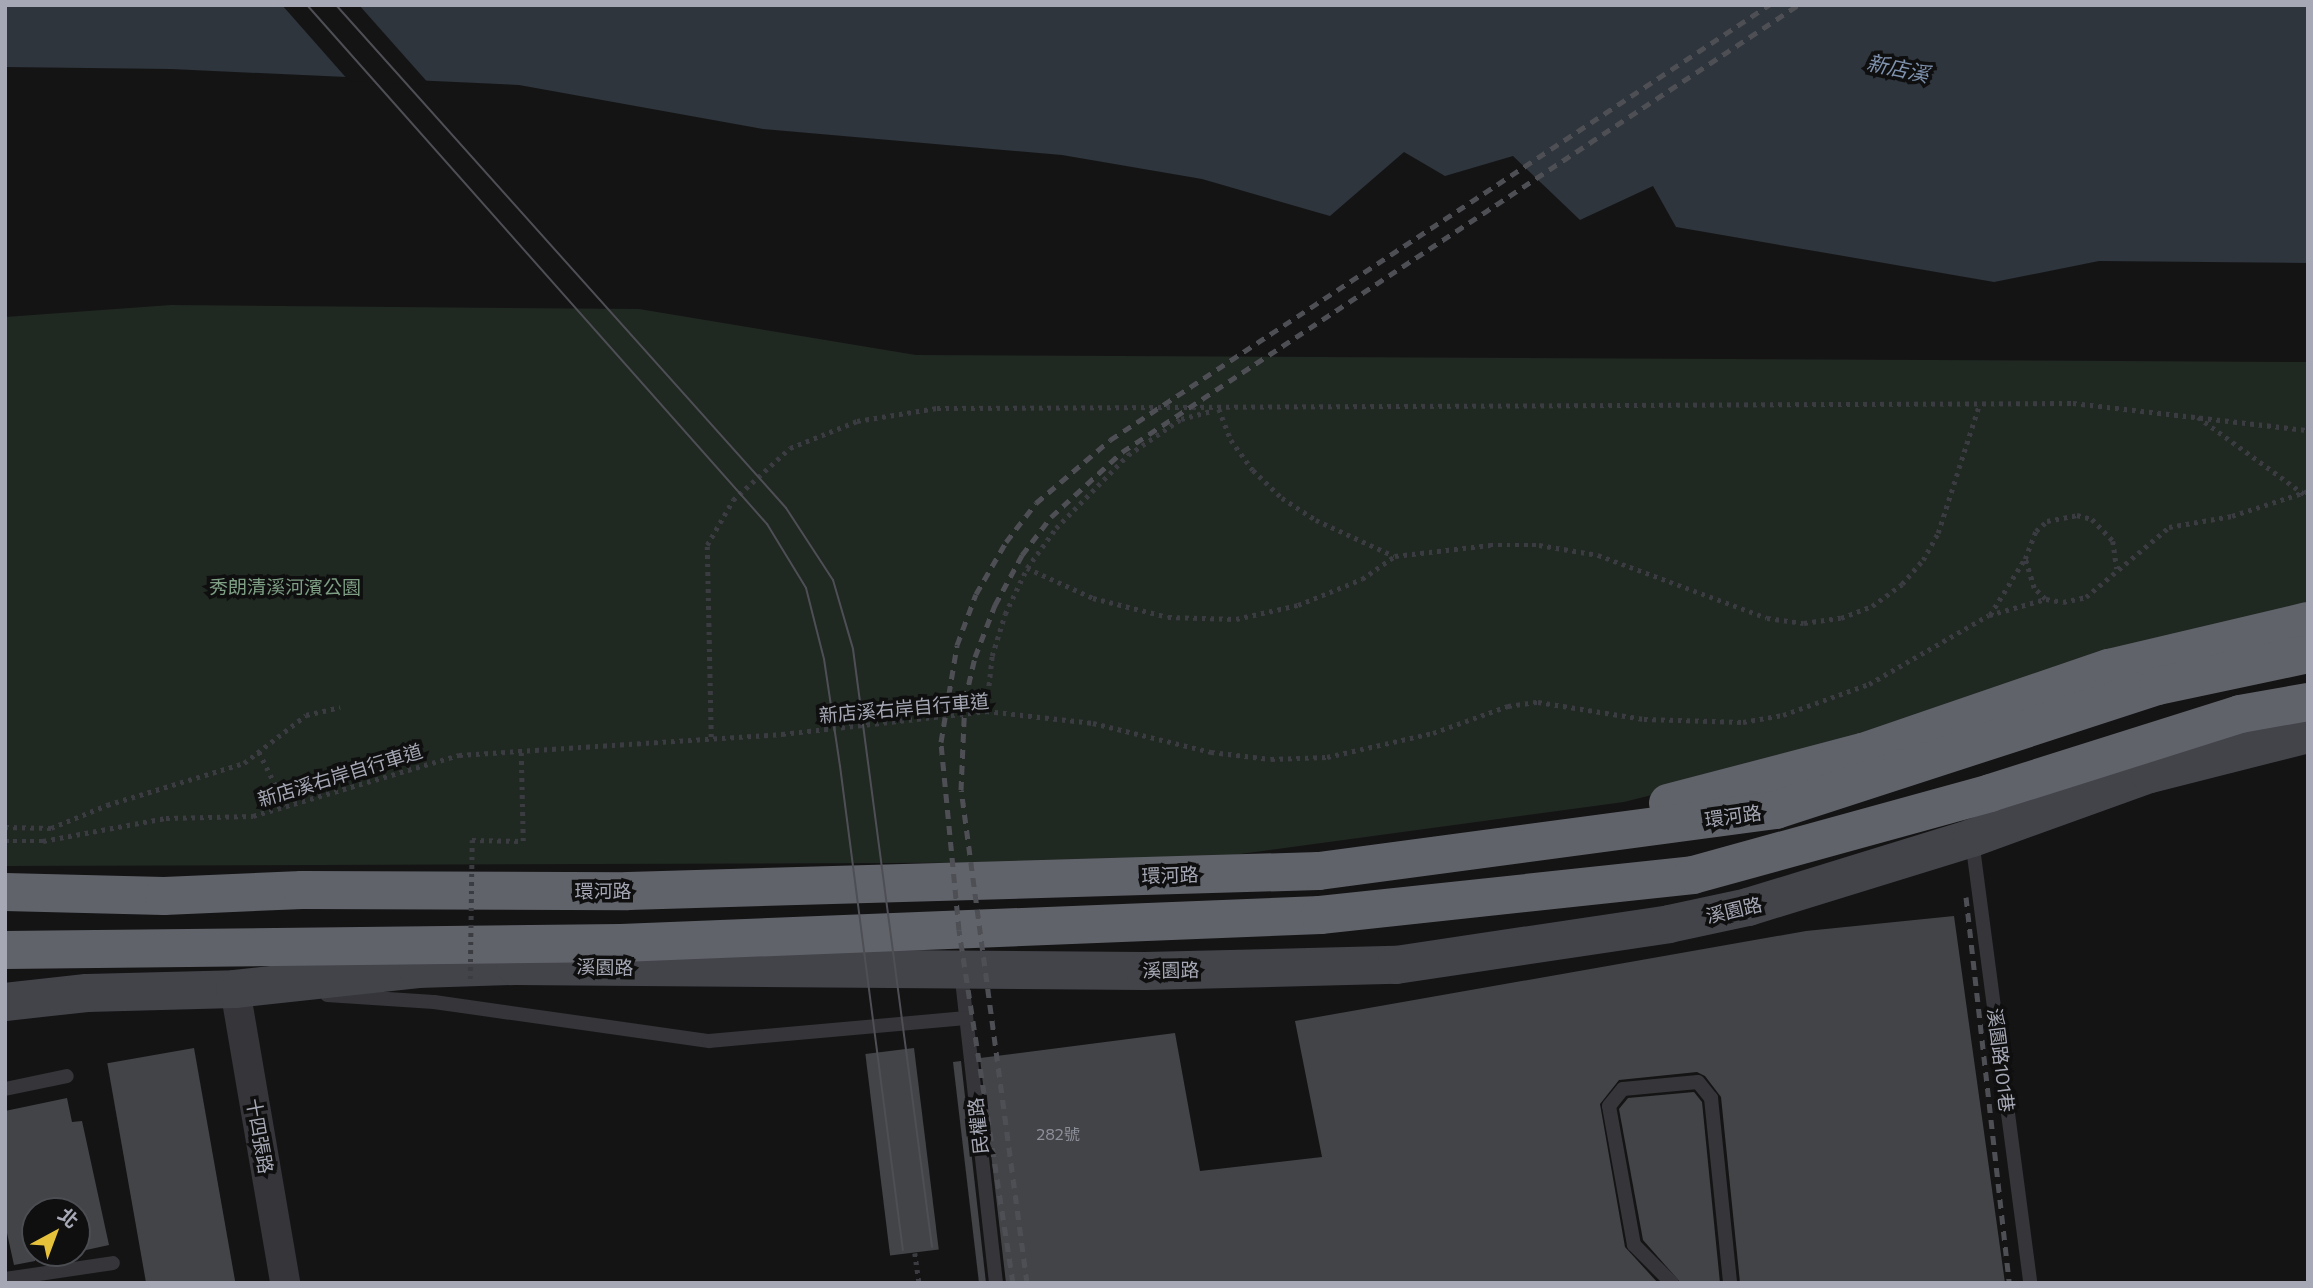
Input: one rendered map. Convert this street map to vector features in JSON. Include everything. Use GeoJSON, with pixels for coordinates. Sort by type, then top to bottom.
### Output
{"type":"FeatureCollection","features":[{"type":"Feature","properties":{"kind":"highway"},"geometry":{"type":"LineString","coordinates":[[1477,850],[1799,771],[2109,668],[2308,621]]}},
{"type":"Feature","properties":{"kind":"highway","name":"環河路"},"geometry":{"type":"LineString","coordinates":[[5,892],[163,895],[302,890],[628,891],[1305,872],[1776,810],[2158,686],[2308,654]]}},
{"type":"Feature","properties":{"kind":"highway"},"geometry":{"type":"LineString","coordinates":[[5,948],[621,943],[1320,915],[1693,875],[1990,793],[2240,714],[2308,702]]}},
{"type":"Feature","properties":{"kind":"highway"},"geometry":{"type":"LineString","coordinates":[[5,910],[163,895]]}},
{"type":"Feature","properties":{"kind":"street","name":"溪園路"},"geometry":{"type":"LineString","coordinates":[[5,1002],[86,993],[235,989],[418,969],[516,966],[961,970],[1042,967],[1145,971],[1396,965],[1669,925],[1748,908],[1972,838],[2150,774],[2308,734]]}},
{"type":"Feature","properties":{"kind":"street","name":"十四張路"},"geometry":{"type":"LineString","coordinates":[[235,989],[285,1283]]}},
{"type":"Feature","properties":{"kind":"lane","name":"溪園路101巷"},"geometry":{"type":"LineString","coordinates":[[1972,838],[2030,1283]]}},
{"type":"Feature","properties":{"kind":"lane"},"geometry":{"type":"LineString","coordinates":[[621,943],[1042,967]]}},
{"type":"Feature","properties":{"kind":"lane","name":"民權路"},"geometry":{"type":"LineString","coordinates":[[961,970],[996,1283]]}},
{"type":"Feature","properties":{"kind":"lane"},"geometry":{"type":"LineString","coordinates":[[235,989],[434,1002],[709,1041],[966,1018]]}},
{"type":"Feature","properties":{"kind":"lane"},"geometry":{"type":"LineString","coordinates":[[5,1089],[67,1076]]}},
{"type":"Feature","properties":{"kind":"lane"},"geometry":{"type":"LineString","coordinates":[[1672,1283],[1634,1245],[1609,1106],[1623,1089],[1698,1082],[1711,1098],[1730,1283]]}},
{"type":"Feature","properties":{"kind":"lane"},"geometry":{"type":"LineString","coordinates":[[5,1279],[113,1263]]}},
{"type":"Feature","properties":{"kind":"path"},"geometry":{"type":"LineString","coordinates":[[711,738],[707,545],[733,500],[790,448],[857,421],[937,408],[2073,404],[2308,430]]}},
{"type":"Feature","properties":{"kind":"path"},"geometry":{"type":"LineString","coordinates":[[1027,568],[1093,598],[1168,617],[1236,619],[1298,605],[1362,579],[1395,556],[1490,545],[1539,545],[1598,555],[1767,618],[1804,623],[1841,618],[1872,606],[1902,584],[1923,560],[1938,533],[1979,405]]}},
{"type":"Feature","properties":{"kind":"path"},"geometry":{"type":"LineString","coordinates":[[1219,409],[1231,440],[1252,470],[1282,498],[1316,520],[1395,556]]}},
{"type":"Feature","properties":{"kind":"path"},"geometry":{"type":"LineString","coordinates":[[986,711],[992,656],[1005,614],[1027,568],[1056,528],[1128,455],[1181,419],[1219,409]]}},
{"type":"Feature","properties":{"kind":"path"},"geometry":{"type":"LineString","coordinates":[[2197,416],[2308,497]]}},
{"type":"Feature","properties":{"kind":"path"},"geometry":{"type":"LineString","coordinates":[[1989,615],[2046,599],[2086,597],[2169,527],[2232,516],[2308,491]]}},
{"type":"Feature","properties":{"kind":"path"},"geometry":{"type":"LineString","coordinates":[[1989,615],[2025,559],[2036,531],[2047,521],[2077,515],[2104,528],[2113,541],[2116,570]]}},
{"type":"Feature","properties":{"kind":"path"},"geometry":{"type":"LineString","coordinates":[[2025,559],[2034,588],[2046,599]]}},
{"type":"Feature","properties":{"kind":"path","name":"新店溪右岸自行車道"},"geometry":{"type":"LineString","coordinates":[[5,841],[58,838],[166,818],[254,816],[459,755],[782,734],[986,711],[1093,723],[1211,752],[1270,760],[1326,757],[1433,733],[1508,706],[1538,702],[1644,719],[1743,722],[1783,715],[1870,684],[1989,615]]}},
{"type":"Feature","properties":{"kind":"path"},"geometry":{"type":"LineString","coordinates":[[5,827],[51,828],[107,804],[244,762],[306,715],[340,708]]}},
{"type":"Feature","properties":{"kind":"path"},"geometry":{"type":"LineString","coordinates":[[470,979],[472,841],[523,841],[521,750]]}},
{"type":"Feature","properties":{"kind":"path"},"geometry":{"type":"LineString","coordinates":[[259,752],[286,806]]}},
{"type":"Feature","properties":{"kind":"path"},"geometry":{"type":"LineString","coordinates":[[51,828],[58,838]]}},
{"type":"Feature","properties":{"kind":"path"},"geometry":{"type":"LineString","coordinates":[[915,1253],[919,1283]]}},
{"type":"Feature","properties":{"kind":"green space","name":"秀朗清溪河濱公園"},"geometry":{"type":"Polygon","coordinates":[[[171,305],[639,309],[916,355],[2308,362],[2308,608],[1807,756],[1624,802],[1181,862],[5,866],[5,317],[171,305]]]}},
{"type":"Feature","properties":{"kind":"water","name":"新店溪"},"geometry":{"type":"Polygon","coordinates":[[[5,5],[2308,5],[2308,263],[2099,261],[1994,282],[1676,227],[1653,186],[1580,220],[1513,156],[1445,176],[1404,152],[1330,216],[1202,179],[1062,155],[763,129],[519,85],[171,69],[5,67],[5,5]]]}},
{"type":"Feature","properties":{"kind":"pier"},"geometry":{"type":"Polygon","coordinates":[[[282,5],[359,5],[430,85],[349,81],[282,5]]]}},
{"type":"Feature","properties":{"kind":"building"},"geometry":{"type":"Polygon","coordinates":[[[1954,916],[2005,1283],[1740,1283],[1721,1097],[1705,1076],[1697,1072],[1619,1080],[1600,1104],[1625,1247],[1658,1283],[1006,1283],[980,1058],[1175,1033],[1200,1171],[1322,1157],[1295,1021],[1806,931],[1954,916]]]}},
{"type":"Feature","properties":{"kind":"building"},"geometry":{"type":"Polygon","coordinates":[[[194,1048],[235,1283],[146,1283],[107,1063],[194,1048]]]}},
{"type":"Feature","properties":{"kind":"building"},"geometry":{"type":"Polygon","coordinates":[[[914,1048],[939,1249],[890,1255],[865,1054],[914,1048]]]}},
{"type":"Feature","properties":{"kind":"building"},"geometry":{"type":"Polygon","coordinates":[[[961,1061],[986,1283],[979,1283],[953,1062],[961,1061]]]}},
{"type":"Feature","properties":{"kind":"building"},"geometry":{"type":"Polygon","coordinates":[[[1694,1092],[1702,1102],[1720,1283],[1681,1283],[1643,1240],[1619,1109],[1628,1098],[1694,1092]]]}},
{"type":"Feature","properties":{"kind":"building"},"geometry":{"type":"Polygon","coordinates":[[[67,1098],[72,1122],[82,1121],[109,1245],[91,1249],[91,1197],[21,1197],[21,1264],[14,1265],[5,1224],[5,1111],[67,1098]]]}},
{"type":"Feature","properties":{"kind":"tram line"},"geometry":{"type":"LineString","coordinates":[[307,5],[767,524],[806,588],[824,659],[840,766],[903,1250]]}},
{"type":"Feature","properties":{"kind":"tram line"},"geometry":{"type":"LineString","coordinates":[[336,5],[786,508],[833,580],[853,649],[932,1247]]}},
{"type":"Feature","properties":{"kind":"railway"},"geometry":{"type":"LineString","coordinates":[[1013,1283],[959,930],[941,742],[957,645],[976,594],[1006,542],[1036,503],[1110,440],[1769,5]]}},
{"type":"Feature","properties":{"kind":"railway"},"geometry":{"type":"LineString","coordinates":[[1027,1283],[961,790],[965,700],[975,657],[995,605],[1022,555],[1051,517],[1122,452],[1798,5]]}},
{"type":"Feature","properties":{"kind":"railway"},"geometry":{"type":"LineString","coordinates":[[1966,897],[2009,1283]]}}]}
